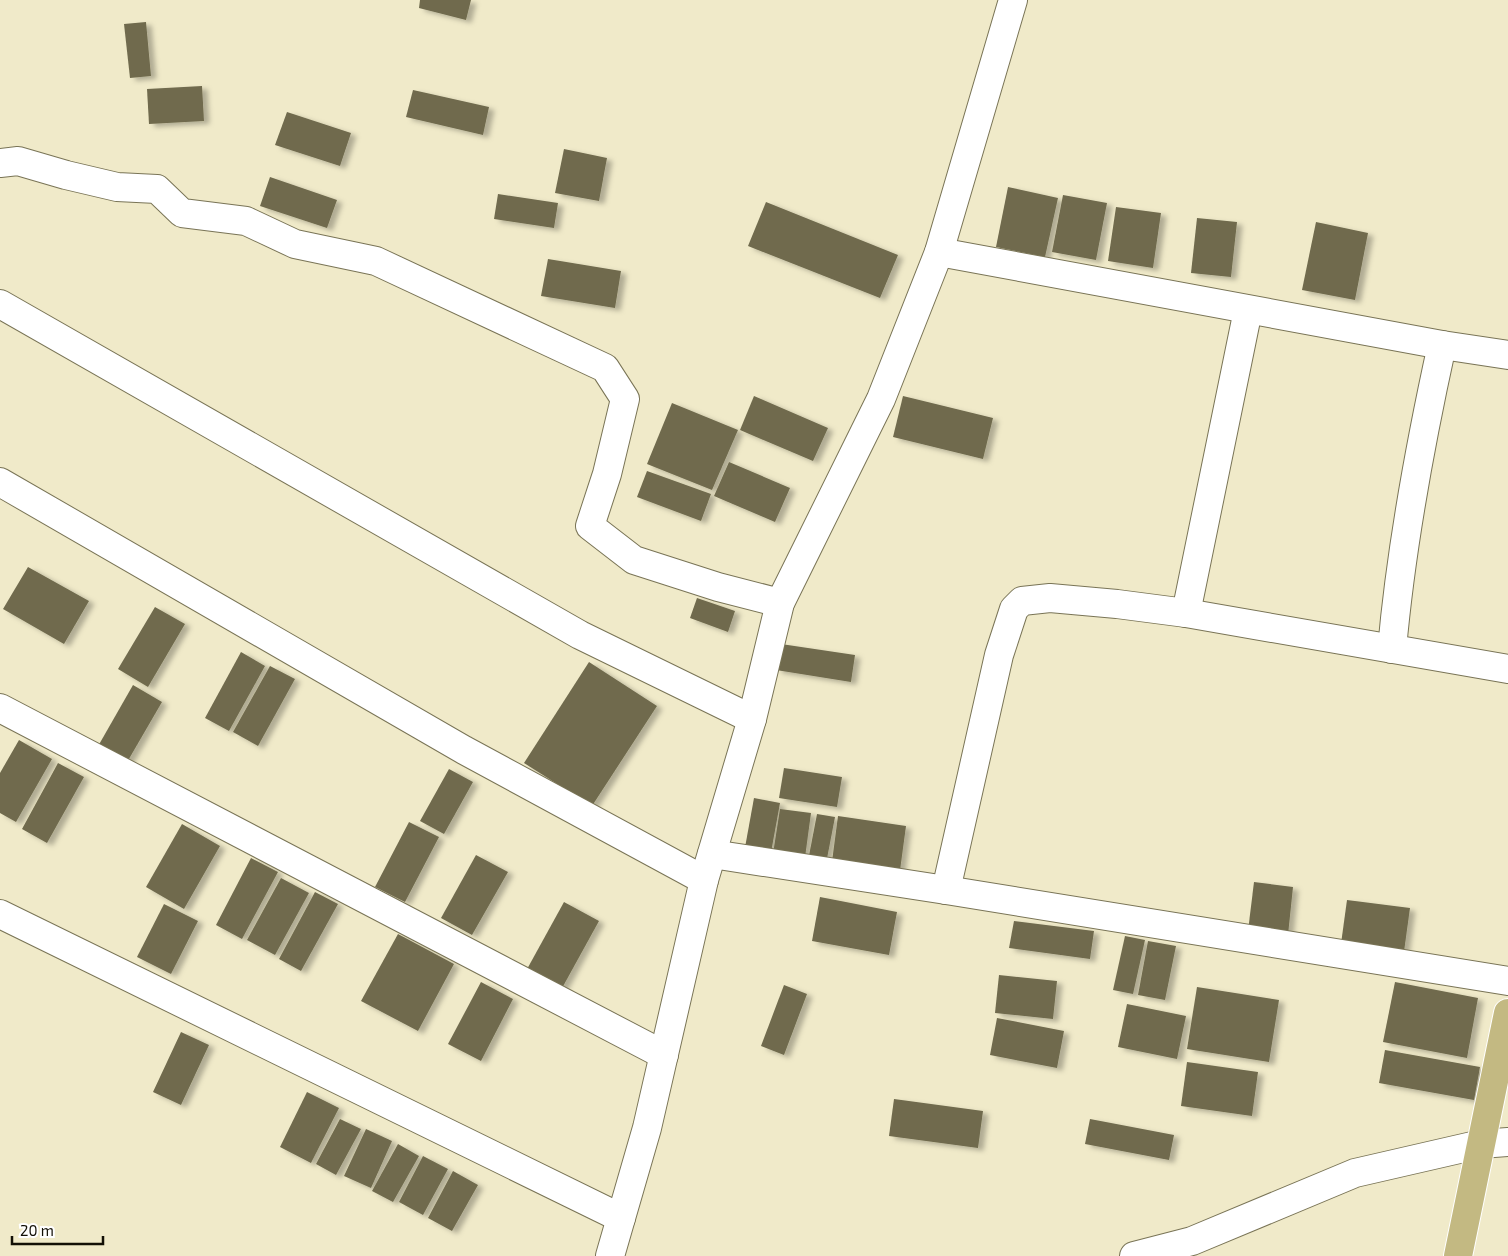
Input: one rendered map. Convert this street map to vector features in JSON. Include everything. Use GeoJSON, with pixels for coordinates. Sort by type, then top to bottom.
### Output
{"type":"FeatureCollection","features":[{"type":"Feature","properties":{"kind":"main road"},"geometry":{"type":"LineString","coordinates":[[1458,1256],[1508,1013]]}},
{"type":"Feature","properties":{"kind":"street"},"geometry":{"type":"LineString","coordinates":[[610,1256],[647,1128],[704,880],[752,719],[780,604],[881,399],[939,252],[1013,0]]}},
{"type":"Feature","properties":{"kind":"street"},"geometry":{"type":"LineString","coordinates":[[0,163],[18,161],[117,187],[157,189],[182,213],[246,221],[295,244],[376,261],[605,368],[625,399],[607,474],[590,526],[634,560],[718,587],[780,604]]}},
{"type":"Feature","properties":{"kind":"street"},"geometry":{"type":"LineString","coordinates":[[939,252],[1248,310],[1508,355]]}},
{"type":"Feature","properties":{"kind":"street"},"geometry":{"type":"LineString","coordinates":[[0,304],[580,635],[752,719]]}},
{"type":"Feature","properties":{"kind":"street"},"geometry":{"type":"LineString","coordinates":[[1186,613],[1248,310]]}},
{"type":"Feature","properties":{"kind":"street"},"geometry":{"type":"LineString","coordinates":[[1392,649],[1395,616],[1421,439],[1442,345]]}},
{"type":"Feature","properties":{"kind":"street"},"geometry":{"type":"LineString","coordinates":[[0,482],[464,750],[704,880]]}},
{"type":"Feature","properties":{"kind":"street"},"geometry":{"type":"LineString","coordinates":[[946,890],[999,655],[1014,609],[1022,601],[1050,598],[1186,613],[1508,668]]}},
{"type":"Feature","properties":{"kind":"street"},"geometry":{"type":"LineString","coordinates":[[0,708],[664,1055]]}},
{"type":"Feature","properties":{"kind":"street"},"geometry":{"type":"LineString","coordinates":[[712,854],[1508,981]]}},
{"type":"Feature","properties":{"kind":"street"},"geometry":{"type":"LineString","coordinates":[[0,914],[621,1218]]}},
{"type":"Feature","properties":{"kind":"street"},"geometry":{"type":"LineString","coordinates":[[1134,1256],[1192,1241],[1355,1173],[1481,1144],[1508,1142]]}},
{"type":"Feature","properties":{"kind":"building"},"geometry":{"type":"Polygon","coordinates":[[[420,0],[471,0],[466,20],[419,8],[420,0]]]}},
{"type":"Feature","properties":{"kind":"building"},"geometry":{"type":"Polygon","coordinates":[[[146,22],[151,76],[130,78],[124,24],[146,22]]]}},
{"type":"Feature","properties":{"kind":"building"},"geometry":{"type":"Polygon","coordinates":[[[202,86],[204,121],[149,124],[147,89],[202,86]]]}},
{"type":"Feature","properties":{"kind":"building"},"geometry":{"type":"Polygon","coordinates":[[[413,90],[489,107],[483,135],[406,117],[413,90]]]}},
{"type":"Feature","properties":{"kind":"building"},"geometry":{"type":"Polygon","coordinates":[[[287,112],[351,133],[340,166],[275,145],[287,112]]]}},
{"type":"Feature","properties":{"kind":"building"},"geometry":{"type":"Polygon","coordinates":[[[564,149],[607,158],[599,201],[555,193],[564,149]]]}},
{"type":"Feature","properties":{"kind":"building"},"geometry":{"type":"Polygon","coordinates":[[[270,177],[337,200],[327,228],[260,206],[270,177]]]}},
{"type":"Feature","properties":{"kind":"building"},"geometry":{"type":"Polygon","coordinates":[[[1008,187],[1058,198],[1045,257],[996,247],[1008,187]]]}},
{"type":"Feature","properties":{"kind":"building"},"geometry":{"type":"Polygon","coordinates":[[[498,194],[558,203],[554,228],[494,219],[498,194]]]}},
{"type":"Feature","properties":{"kind":"building"},"geometry":{"type":"Polygon","coordinates":[[[1063,195],[1107,203],[1096,260],[1052,252],[1063,195]]]}},
{"type":"Feature","properties":{"kind":"building"},"geometry":{"type":"Polygon","coordinates":[[[766,202],[898,255],[880,298],[748,246],[766,202]]]}},
{"type":"Feature","properties":{"kind":"building"},"geometry":{"type":"Polygon","coordinates":[[[1116,207],[1161,213],[1153,268],[1108,261],[1116,207]]]}},
{"type":"Feature","properties":{"kind":"building"},"geometry":{"type":"Polygon","coordinates":[[[1197,218],[1237,222],[1231,277],[1191,273],[1197,218]]]}},
{"type":"Feature","properties":{"kind":"building"},"geometry":{"type":"Polygon","coordinates":[[[1316,222],[1368,233],[1355,300],[1302,290],[1316,222]]]}},
{"type":"Feature","properties":{"kind":"building"},"geometry":{"type":"Polygon","coordinates":[[[548,259],[621,271],[615,308],[541,296],[548,259]]]}},
{"type":"Feature","properties":{"kind":"building"},"geometry":{"type":"Polygon","coordinates":[[[754,396],[828,428],[813,461],[740,430],[754,396]]]}},
{"type":"Feature","properties":{"kind":"building"},"geometry":{"type":"Polygon","coordinates":[[[903,396],[993,418],[983,459],[893,437],[903,396]]]}},
{"type":"Feature","properties":{"kind":"building"},"geometry":{"type":"Polygon","coordinates":[[[672,403],[738,430],[712,490],[647,464],[672,403]]]}},
{"type":"Feature","properties":{"kind":"building"},"geometry":{"type":"Polygon","coordinates":[[[729,462],[790,488],[775,522],[714,496],[729,462]]]}},
{"type":"Feature","properties":{"kind":"building"},"geometry":{"type":"Polygon","coordinates":[[[647,471],[711,494],[701,521],[637,497],[647,471]]]}},
{"type":"Feature","properties":{"kind":"building"},"geometry":{"type":"Polygon","coordinates":[[[28,567],[89,601],[64,644],[3,609],[28,567]]]}},
{"type":"Feature","properties":{"kind":"building"},"geometry":{"type":"Polygon","coordinates":[[[697,598],[735,611],[728,632],[690,618],[697,598]]]}},
{"type":"Feature","properties":{"kind":"building"},"geometry":{"type":"Polygon","coordinates":[[[155,607],[185,624],[148,687],[118,669],[155,607]]]}},
{"type":"Feature","properties":{"kind":"building"},"geometry":{"type":"Polygon","coordinates":[[[781,644],[855,655],[851,682],[776,670],[781,644]]]}},
{"type":"Feature","properties":{"kind":"building"},"geometry":{"type":"Polygon","coordinates":[[[241,652],[265,666],[229,731],[205,718],[241,652]]]}},
{"type":"Feature","properties":{"kind":"building"},"geometry":{"type":"Polygon","coordinates":[[[589,662],[657,706],[592,806],[524,763],[589,662]]]}},
{"type":"Feature","properties":{"kind":"building"},"geometry":{"type":"Polygon","coordinates":[[[270,666],[295,679],[258,746],[233,732],[270,666]]]}},
{"type":"Feature","properties":{"kind":"building"},"geometry":{"type":"Polygon","coordinates":[[[133,685],[162,702],[126,764],[97,748],[133,685]]]}},
{"type":"Feature","properties":{"kind":"building"},"geometry":{"type":"Polygon","coordinates":[[[19,740],[52,759],[16,822],[0,813],[0,773],[19,740]]]}},
{"type":"Feature","properties":{"kind":"building"},"geometry":{"type":"Polygon","coordinates":[[[58,763],[84,777],[47,843],[22,829],[58,763]]]}},
{"type":"Feature","properties":{"kind":"building"},"geometry":{"type":"Polygon","coordinates":[[[784,768],[842,777],[837,807],[779,798],[784,768]]]}},
{"type":"Feature","properties":{"kind":"building"},"geometry":{"type":"Polygon","coordinates":[[[449,769],[473,782],[444,834],[420,821],[449,769]]]}},
{"type":"Feature","properties":{"kind":"building"},"geometry":{"type":"Polygon","coordinates":[[[754,798],[780,803],[770,858],[744,853],[754,798]]]}},
{"type":"Feature","properties":{"kind":"building"},"geometry":{"type":"Polygon","coordinates":[[[780,809],[811,813],[804,865],[772,860],[780,809]]]}},
{"type":"Feature","properties":{"kind":"building"},"geometry":{"type":"Polygon","coordinates":[[[817,814],[835,817],[825,869],[807,866],[817,814]]]}},
{"type":"Feature","properties":{"kind":"building"},"geometry":{"type":"Polygon","coordinates":[[[838,816],[906,826],[899,878],[831,869],[838,816]]]}},
{"type":"Feature","properties":{"kind":"building"},"geometry":{"type":"Polygon","coordinates":[[[409,822],[439,837],[405,902],[375,887],[409,822]]]}},
{"type":"Feature","properties":{"kind":"building"},"geometry":{"type":"Polygon","coordinates":[[[182,824],[220,846],[184,909],[146,887],[182,824]]]}},
{"type":"Feature","properties":{"kind":"building"},"geometry":{"type":"Polygon","coordinates":[[[476,855],[508,872],[472,935],[441,918],[476,855]]]}},
{"type":"Feature","properties":{"kind":"building"},"geometry":{"type":"Polygon","coordinates":[[[251,858],[278,872],[242,939],[216,925],[251,858]]]}},
{"type":"Feature","properties":{"kind":"building"},"geometry":{"type":"Polygon","coordinates":[[[281,878],[309,893],[275,955],[247,940],[281,878]]]}},
{"type":"Feature","properties":{"kind":"building"},"geometry":{"type":"Polygon","coordinates":[[[1254,882],[1293,887],[1288,935],[1248,931],[1254,882]]]}},
{"type":"Feature","properties":{"kind":"building"},"geometry":{"type":"Polygon","coordinates":[[[315,892],[338,904],[301,971],[279,959],[315,892]]]}},
{"type":"Feature","properties":{"kind":"building"},"geometry":{"type":"Polygon","coordinates":[[[820,897],[897,912],[889,955],[812,941],[820,897]]]}},
{"type":"Feature","properties":{"kind":"building"},"geometry":{"type":"Polygon","coordinates":[[[1347,900],[1410,908],[1403,959],[1340,951],[1347,900]]]}},
{"type":"Feature","properties":{"kind":"building"},"geometry":{"type":"Polygon","coordinates":[[[564,902],[599,921],[561,990],[526,971],[564,902]]]}},
{"type":"Feature","properties":{"kind":"building"},"geometry":{"type":"Polygon","coordinates":[[[164,904],[198,921],[171,974],[137,957],[164,904]]]}},
{"type":"Feature","properties":{"kind":"building"},"geometry":{"type":"Polygon","coordinates":[[[1014,921],[1094,931],[1090,959],[1009,948],[1014,921]]]}},
{"type":"Feature","properties":{"kind":"building"},"geometry":{"type":"Polygon","coordinates":[[[398,934],[454,964],[418,1031],[361,1001],[398,934]]]}},
{"type":"Feature","properties":{"kind":"building"},"geometry":{"type":"Polygon","coordinates":[[[1125,936],[1145,940],[1133,994],[1113,990],[1125,936]]]}},
{"type":"Feature","properties":{"kind":"building"},"geometry":{"type":"Polygon","coordinates":[[[1148,941],[1176,946],[1165,1000],[1138,995],[1148,941]]]}},
{"type":"Feature","properties":{"kind":"building"},"geometry":{"type":"Polygon","coordinates":[[[999,975],[1057,981],[1053,1019],[995,1013],[999,975]]]}},
{"type":"Feature","properties":{"kind":"building"},"geometry":{"type":"Polygon","coordinates":[[[481,982],[513,999],[481,1061],[448,1044],[481,982]]]}},
{"type":"Feature","properties":{"kind":"building"},"geometry":{"type":"Polygon","coordinates":[[[1395,982],[1478,998],[1467,1058],[1383,1042],[1395,982]]]}},
{"type":"Feature","properties":{"kind":"building"},"geometry":{"type":"Polygon","coordinates":[[[784,985],[807,994],[784,1055],[761,1046],[784,985]]]}},
{"type":"Feature","properties":{"kind":"building"},"geometry":{"type":"Polygon","coordinates":[[[1197,987],[1279,1000],[1269,1062],[1187,1049],[1197,987]]]}},
{"type":"Feature","properties":{"kind":"building"},"geometry":{"type":"Polygon","coordinates":[[[1127,1004],[1186,1016],[1177,1059],[1118,1047],[1127,1004]]]}},
{"type":"Feature","properties":{"kind":"building"},"geometry":{"type":"Polygon","coordinates":[[[997,1018],[1064,1031],[1057,1068],[990,1055],[997,1018]]]}},
{"type":"Feature","properties":{"kind":"building"},"geometry":{"type":"Polygon","coordinates":[[[181,1032],[209,1045],[181,1105],[153,1092],[181,1032]]]}},
{"type":"Feature","properties":{"kind":"building"},"geometry":{"type":"Polygon","coordinates":[[[1385,1050],[1480,1067],[1474,1100],[1379,1083],[1385,1050]]]}},
{"type":"Feature","properties":{"kind":"building"},"geometry":{"type":"Polygon","coordinates":[[[1187,1062],[1258,1072],[1252,1116],[1181,1106],[1187,1062]]]}},
{"type":"Feature","properties":{"kind":"building"},"geometry":{"type":"Polygon","coordinates":[[[307,1092],[339,1108],[311,1163],[280,1147],[307,1092]]]}},
{"type":"Feature","properties":{"kind":"building"},"geometry":{"type":"Polygon","coordinates":[[[894,1099],[983,1111],[978,1148],[889,1136],[894,1099]]]}},
{"type":"Feature","properties":{"kind":"building"},"geometry":{"type":"Polygon","coordinates":[[[340,1119],[361,1129],[336,1175],[316,1164],[340,1119]]]}},
{"type":"Feature","properties":{"kind":"building"},"geometry":{"type":"Polygon","coordinates":[[[1090,1119],[1174,1135],[1169,1160],[1085,1144],[1090,1119]]]}},
{"type":"Feature","properties":{"kind":"building"},"geometry":{"type":"Polygon","coordinates":[[[366,1129],[392,1141],[371,1188],[344,1176],[366,1129]]]}},
{"type":"Feature","properties":{"kind":"building"},"geometry":{"type":"Polygon","coordinates":[[[398,1144],[419,1156],[393,1202],[372,1191],[398,1144]]]}},
{"type":"Feature","properties":{"kind":"building"},"geometry":{"type":"Polygon","coordinates":[[[423,1156],[448,1169],[423,1215],[399,1202],[423,1156]]]}},
{"type":"Feature","properties":{"kind":"building"},"geometry":{"type":"Polygon","coordinates":[[[453,1171],[478,1185],[452,1231],[428,1218],[453,1171]]]}}]}
